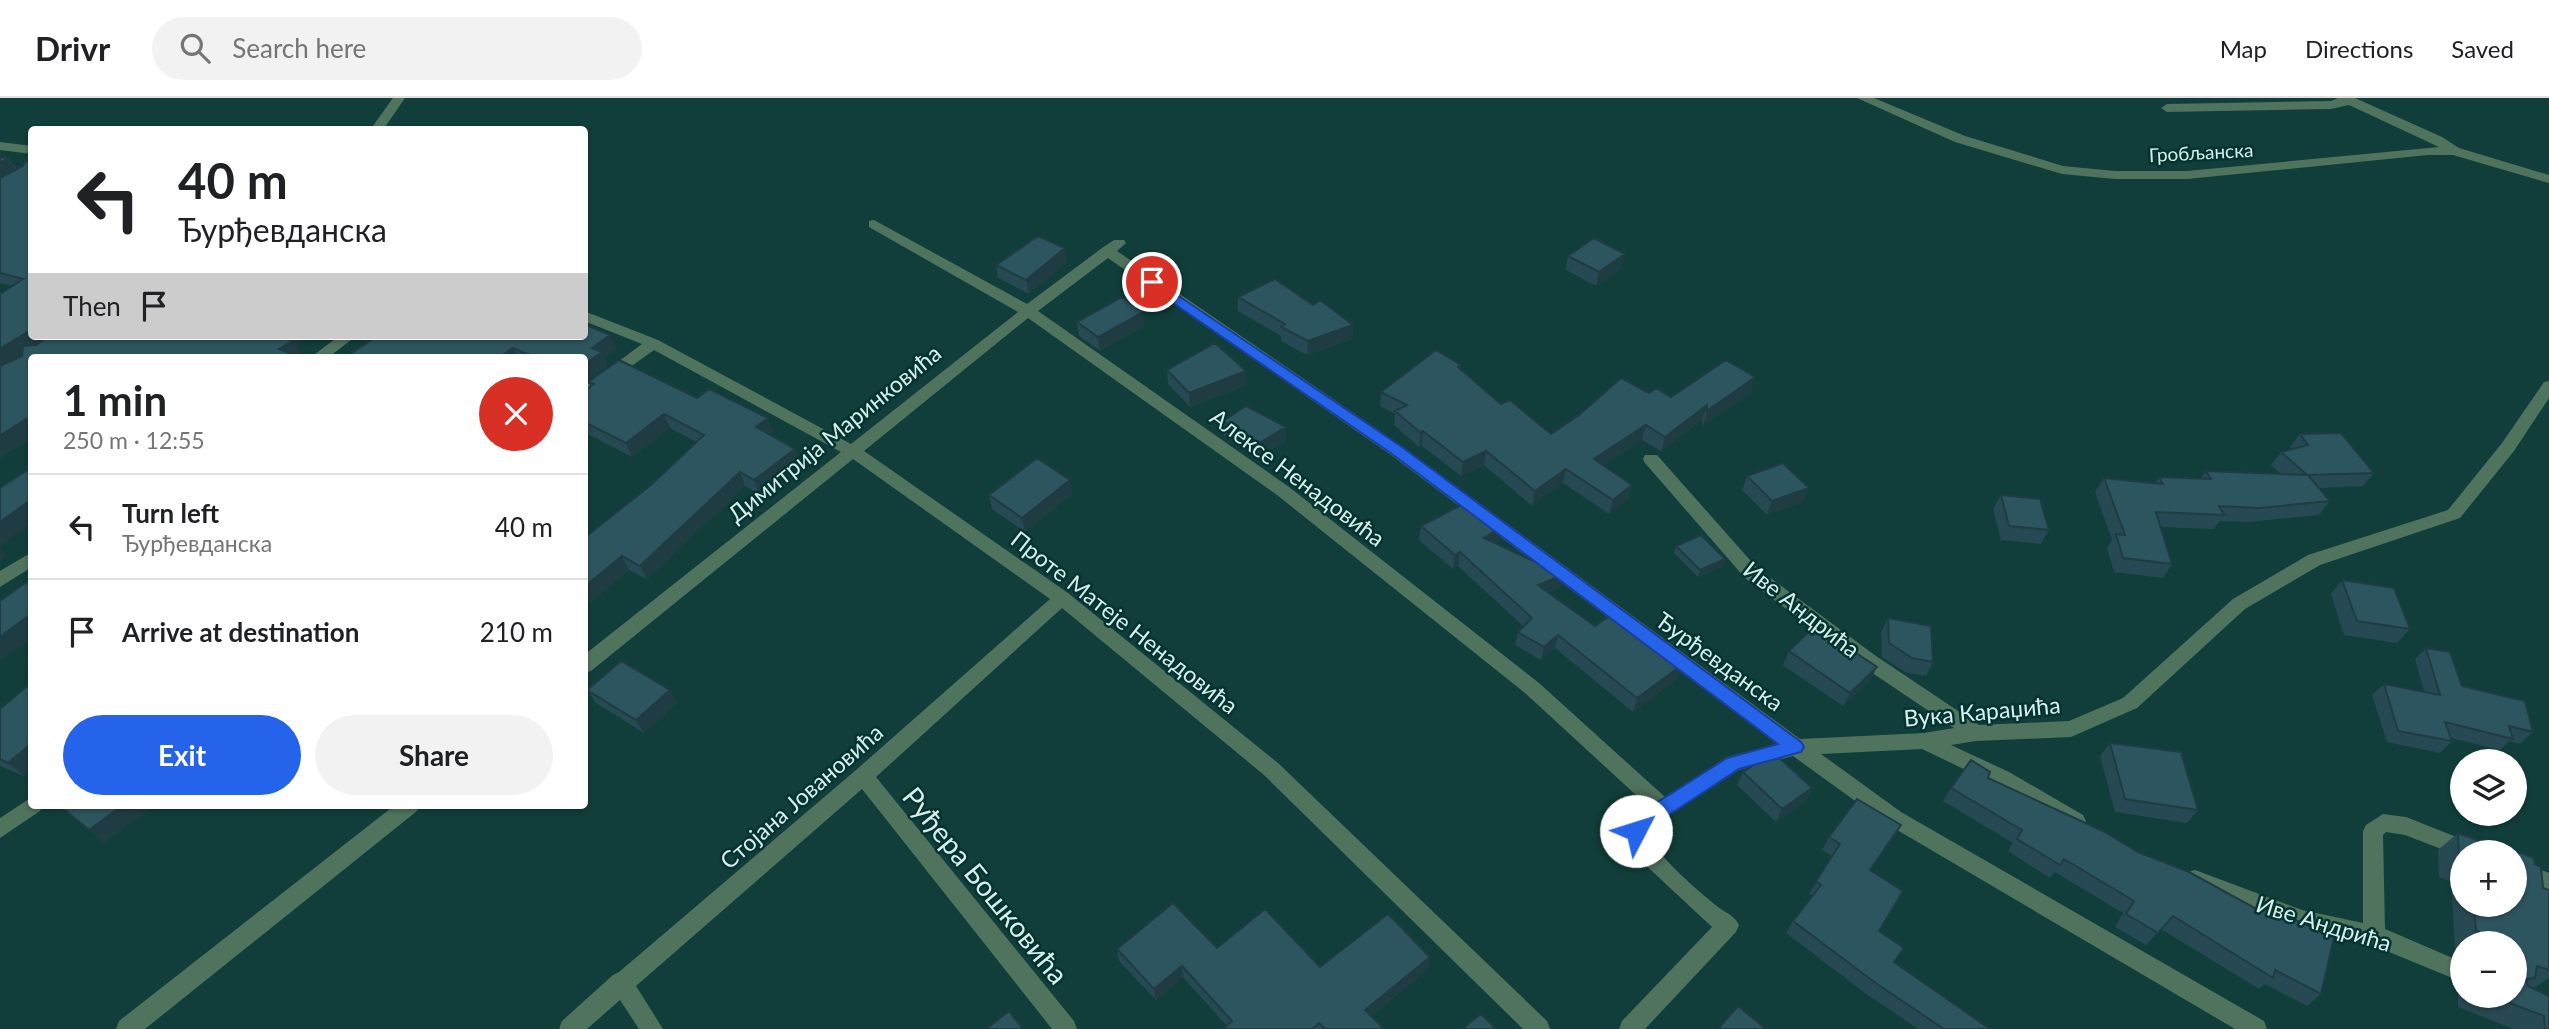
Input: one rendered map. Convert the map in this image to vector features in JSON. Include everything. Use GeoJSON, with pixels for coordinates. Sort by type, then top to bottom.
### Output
{"type":"FeatureCollection","features":[{"type":"Feature","properties":{"kind":"street"},"geometry":{"type":"LineString","coordinates":[[379,126],[399,98]]}},
{"type":"Feature","properties":{"kind":"street","name":"Гробљанска"},"geometry":{"type":"LineString","coordinates":[[1863,98],[1960,139],[2062,170],[2115,176],[2187,175],[2428,151],[2454,151],[2549,179]]}},
{"type":"Feature","properties":{"kind":"street"},"geometry":{"type":"LineString","coordinates":[[2167,107],[2264,107],[2331,104],[2348,99],[2437,140],[2454,151]]}},
{"type":"Feature","properties":{"kind":"street"},"geometry":{"type":"LineString","coordinates":[[0,146],[28,150]]}},
{"type":"Feature","properties":{"kind":"street","name":"Алексе Ненадовића"},"geometry":{"type":"LineString","coordinates":[[874,224],[1028,310],[1283,491],[1532,688],[1664,808]]}},
{"type":"Feature","properties":{"kind":"street","name":"Димитрија Маринковића"},"geometry":{"type":"LineString","coordinates":[[588,663],[854,453],[1028,310],[1113,247]]}},
{"type":"Feature","properties":{"kind":"street","name":"Ђурђевданска"},"geometry":{"type":"LineString","coordinates":[[1113,247],[1397,450],[1894,818],[2256,1029]]}},
{"type":"Feature","properties":{"kind":"street","name":"Проте Матеје Ненадовића"},"geometry":{"type":"LineString","coordinates":[[588,317],[653,344],[854,453],[1062,598],[1271,769],[1539,1029]]}},
{"type":"Feature","properties":{"kind":"street"},"geometry":{"type":"LineString","coordinates":[[323,354],[343,340]]}},
{"type":"Feature","properties":{"kind":"street"},"geometry":{"type":"LineString","coordinates":[[588,392],[653,344]]}},
{"type":"Feature","properties":{"kind":"street","name":"Вука Караџића"},"geometry":{"type":"LineString","coordinates":[[1630,1029],[1728,925],[1712,915],[1646,853],[1636,831],[1638,825],[1734,763],[1795,747],[1924,741],[1976,733],[2071,729],[2130,703],[2239,604],[2314,560],[2454,514],[2508,447],[2549,386]]}},
{"type":"Feature","properties":{"kind":"street","name":"Иве Андрића"},"geometry":{"type":"LineString","coordinates":[[1651,459],[1751,573],[1869,661],[1976,733]]}},
{"type":"Feature","properties":{"kind":"street"},"geometry":{"type":"LineString","coordinates":[[0,580],[28,561]]}},
{"type":"Feature","properties":{"kind":"street","name":"Стојана Јовановића"},"geometry":{"type":"LineString","coordinates":[[570,1029],[621,982],[863,776],[1062,598]]}},
{"type":"Feature","properties":{"kind":"street"},"geometry":{"type":"LineString","coordinates":[[1924,741],[2002,778],[2091,830]]}},
{"type":"Feature","properties":{"kind":"street","name":"Руђера Бошковића"},"geometry":{"type":"LineString","coordinates":[[863,776],[1066,1029]]}},
{"type":"Feature","properties":{"kind":"street"},"geometry":{"type":"LineString","coordinates":[[0,830],[28,809]]}},
{"type":"Feature","properties":{"kind":"street"},"geometry":{"type":"LineString","coordinates":[[127,1029],[405,809]]}},
{"type":"Feature","properties":{"kind":"street"},"geometry":{"type":"LineString","coordinates":[[2374,935],[2373,831],[2383,823],[2406,826],[2450,843]]}},
{"type":"Feature","properties":{"kind":"street","name":"Иве Андрића"},"geometry":{"type":"LineString","coordinates":[[2174,871],[2302,920],[2374,935],[2450,967]]}},
{"type":"Feature","properties":{"kind":"street"},"geometry":{"type":"LineString","coordinates":[[2527,874],[2549,883]]}},
{"type":"Feature","properties":{"kind":"street"},"geometry":{"type":"LineString","coordinates":[[621,982],[652,1029]]}},
{"type":"Feature","properties":{"kind":"building"},"geometry":{"type":"Polygon","coordinates":[[[25,161],[28,162],[28,332],[0,349],[0,294],[23,279],[0,273],[0,178],[23,166],[25,161]]]}},
{"type":"Feature","properties":{"kind":"building"},"geometry":{"type":"Polygon","coordinates":[[[1038,236],[1065,248],[1026,280],[996,265],[1038,236]]]}},
{"type":"Feature","properties":{"kind":"building"},"geometry":{"type":"Polygon","coordinates":[[[1594,238],[1625,254],[1599,272],[1568,256],[1594,238]]]}},
{"type":"Feature","properties":{"kind":"building"},"geometry":{"type":"Polygon","coordinates":[[[1275,279],[1313,305],[1320,300],[1353,325],[1308,341],[1281,327],[1285,324],[1238,297],[1275,279]]]}},
{"type":"Feature","properties":{"kind":"building"},"geometry":{"type":"Polygon","coordinates":[[[1122,297],[1143,312],[1098,337],[1077,322],[1122,297]]]}},
{"type":"Feature","properties":{"kind":"building"},"geometry":{"type":"Polygon","coordinates":[[[588,326],[610,335],[592,348],[602,352],[588,362],[588,354],[527,354],[513,348],[504,354],[350,354],[371,340],[588,340],[588,326]]]}},
{"type":"Feature","properties":{"kind":"building"},"geometry":{"type":"Polygon","coordinates":[[[43,340],[290,340],[292,341],[279,349],[292,354],[28,354],[28,420],[0,436],[0,366],[22,356],[23,346],[36,345],[43,340]]]}},
{"type":"Feature","properties":{"kind":"building"},"geometry":{"type":"Polygon","coordinates":[[[1215,343],[1246,371],[1189,393],[1167,370],[1215,343]]]}},
{"type":"Feature","properties":{"kind":"building"},"geometry":{"type":"Polygon","coordinates":[[[1436,350],[1461,365],[1458,367],[1501,404],[1510,400],[1551,434],[1579,415],[1621,378],[1649,393],[1656,388],[1671,397],[1726,360],[1755,377],[1707,411],[1707,405],[1665,437],[1646,425],[1594,459],[1632,485],[1613,500],[1566,469],[1535,491],[1486,451],[1463,462],[1395,411],[1407,405],[1381,392],[1436,350]]]}},
{"type":"Feature","properties":{"kind":"building"},"geometry":{"type":"Polygon","coordinates":[[[619,360],[697,398],[709,389],[768,418],[756,427],[795,449],[754,480],[740,472],[640,566],[622,556],[588,584],[588,535],[651,485],[704,435],[664,414],[626,443],[588,424],[588,388],[594,384],[588,382],[619,360]]]}},
{"type":"Feature","properties":{"kind":"building"},"geometry":{"type":"Polygon","coordinates":[[[1246,406],[1286,427],[1259,443],[1223,421],[1246,406]]]}},
{"type":"Feature","properties":{"kind":"building"},"geometry":{"type":"Polygon","coordinates":[[[2341,433],[2374,473],[2307,475],[2281,452],[2308,445],[2300,434],[2341,433]]]}},
{"type":"Feature","properties":{"kind":"building"},"geometry":{"type":"Polygon","coordinates":[[[1037,458],[1070,480],[1022,518],[989,495],[1037,458]]]}},
{"type":"Feature","properties":{"kind":"building"},"geometry":{"type":"Polygon","coordinates":[[[1783,463],[1809,488],[1772,501],[1747,476],[1783,463]]]}},
{"type":"Feature","properties":{"kind":"building"},"geometry":{"type":"Polygon","coordinates":[[[28,470],[28,502],[0,522],[0,488],[28,470]]]}},
{"type":"Feature","properties":{"kind":"building"},"geometry":{"type":"Polygon","coordinates":[[[2206,471],[2308,475],[2330,501],[2259,508],[2219,506],[2224,515],[2156,512],[2172,564],[2123,558],[2116,534],[2125,535],[2104,478],[2163,484],[2159,477],[2211,479],[2206,471]]]}},
{"type":"Feature","properties":{"kind":"building"},"geometry":{"type":"Polygon","coordinates":[[[2001,495],[2040,499],[2049,530],[2009,526],[2001,495]]]}},
{"type":"Feature","properties":{"kind":"building"},"geometry":{"type":"Polygon","coordinates":[[[1467,502],[1502,527],[1484,538],[1563,575],[1538,585],[1595,626],[1615,612],[1682,665],[1637,698],[1558,635],[1544,647],[1518,632],[1532,618],[1460,552],[1455,555],[1421,526],[1467,502]]]}},
{"type":"Feature","properties":{"kind":"building"},"geometry":{"type":"Polygon","coordinates":[[[1701,535],[1725,559],[1700,570],[1676,546],[1701,535]]]}},
{"type":"Feature","properties":{"kind":"building"},"geometry":{"type":"Polygon","coordinates":[[[2342,580],[2394,588],[2410,629],[2357,621],[2342,580]]]}},
{"type":"Feature","properties":{"kind":"building"},"geometry":{"type":"Polygon","coordinates":[[[28,581],[28,617],[0,637],[0,601],[28,581]]]}},
{"type":"Feature","properties":{"kind":"building"},"geometry":{"type":"Polygon","coordinates":[[[1888,618],[1931,626],[1933,662],[1912,658],[1889,643],[1888,618]]]}},
{"type":"Feature","properties":{"kind":"building"},"geometry":{"type":"Polygon","coordinates":[[[1815,626],[1877,667],[1850,693],[1789,651],[1815,626]]]}},
{"type":"Feature","properties":{"kind":"building"},"geometry":{"type":"Polygon","coordinates":[[[2426,648],[2450,652],[2462,686],[2525,701],[2533,732],[2509,726],[2513,739],[2445,722],[2452,741],[2398,731],[2384,684],[2440,695],[2426,648]]]}},
{"type":"Feature","properties":{"kind":"building"},"geometry":{"type":"Polygon","coordinates":[[[621,661],[670,690],[636,720],[588,689],[621,661]]]}},
{"type":"Feature","properties":{"kind":"building"},"geometry":{"type":"Polygon","coordinates":[[[28,685],[28,746],[8,763],[0,759],[0,709],[28,685]]]}},
{"type":"Feature","properties":{"kind":"building"},"geometry":{"type":"Polygon","coordinates":[[[2110,743],[2181,752],[2198,810],[2125,799],[2110,743]]]}},
{"type":"Feature","properties":{"kind":"building"},"geometry":{"type":"Polygon","coordinates":[[[1773,752],[1812,788],[1782,809],[1743,772],[1773,752]]]}},
{"type":"Feature","properties":{"kind":"building"},"geometry":{"type":"Polygon","coordinates":[[[1971,760],[1990,772],[1988,778],[2105,832],[2138,852],[2189,872],[2260,911],[2262,905],[2334,937],[2321,994],[2275,970],[2273,978],[2173,916],[2158,933],[2126,914],[2134,901],[2064,859],[2060,865],[2017,839],[2022,830],[1951,788],[1971,760]]]}},
{"type":"Feature","properties":{"kind":"building"},"geometry":{"type":"Polygon","coordinates":[[[1857,799],[1901,825],[1870,870],[1903,891],[1879,931],[1904,948],[1894,962],[1990,1029],[1944,1029],[1877,984],[1793,921],[1821,885],[1816,881],[1840,844],[1829,837],[1857,799]]]}},
{"type":"Feature","properties":{"kind":"building"},"geometry":{"type":"Polygon","coordinates":[[[64,809],[118,809],[89,830],[64,809]]]}},
{"type":"Feature","properties":{"kind":"building"},"geometry":{"type":"Polygon","coordinates":[[[2458,833],[2477,840],[2458,840],[2458,833]]]}},
{"type":"Feature","properties":{"kind":"building"},"geometry":{"type":"Polygon","coordinates":[[[2527,855],[2534,858],[2535,864],[2541,867],[2543,888],[2549,890],[2549,970],[2537,966],[2535,978],[2527,979],[2527,931],[2476,931],[2475,917],[2527,917],[2527,855]]]}},
{"type":"Feature","properties":{"kind":"building"},"geometry":{"type":"Polygon","coordinates":[[[1173,903],[1217,948],[1265,909],[1320,967],[1388,914],[1430,957],[1365,1010],[1384,1029],[1325,1029],[1319,1023],[1312,1029],[1223,1029],[1232,1021],[1182,966],[1154,989],[1117,949],[1173,903]]]}},
{"type":"Feature","properties":{"kind":"building"},"geometry":{"type":"Polygon","coordinates":[[[2527,982],[2528,986],[2549,996],[2549,1029],[2545,1029],[2544,1016],[2523,1008],[2527,1008],[2527,982]]]}},
{"type":"Feature","properties":{"kind":"building"},"geometry":{"type":"Polygon","coordinates":[[[1738,1006],[1766,1029],[1718,1029],[1738,1006]]]}},
{"type":"Feature","properties":{"kind":"building"},"geometry":{"type":"Polygon","coordinates":[[[1009,1011],[1023,1029],[986,1029],[1009,1011]]]}},
{"type":"Feature","properties":{"kind":"building"},"geometry":{"type":"Polygon","coordinates":[[[1481,1014],[1496,1029],[1462,1029],[1481,1014]]]}},
{"type":"Feature","properties":{"kind":"route"},"geometry":{"type":"LineString","coordinates":[[1152,282],[1397,450],[1795,747],[1734,763],[1638,825],[1636,831]]}}]}
